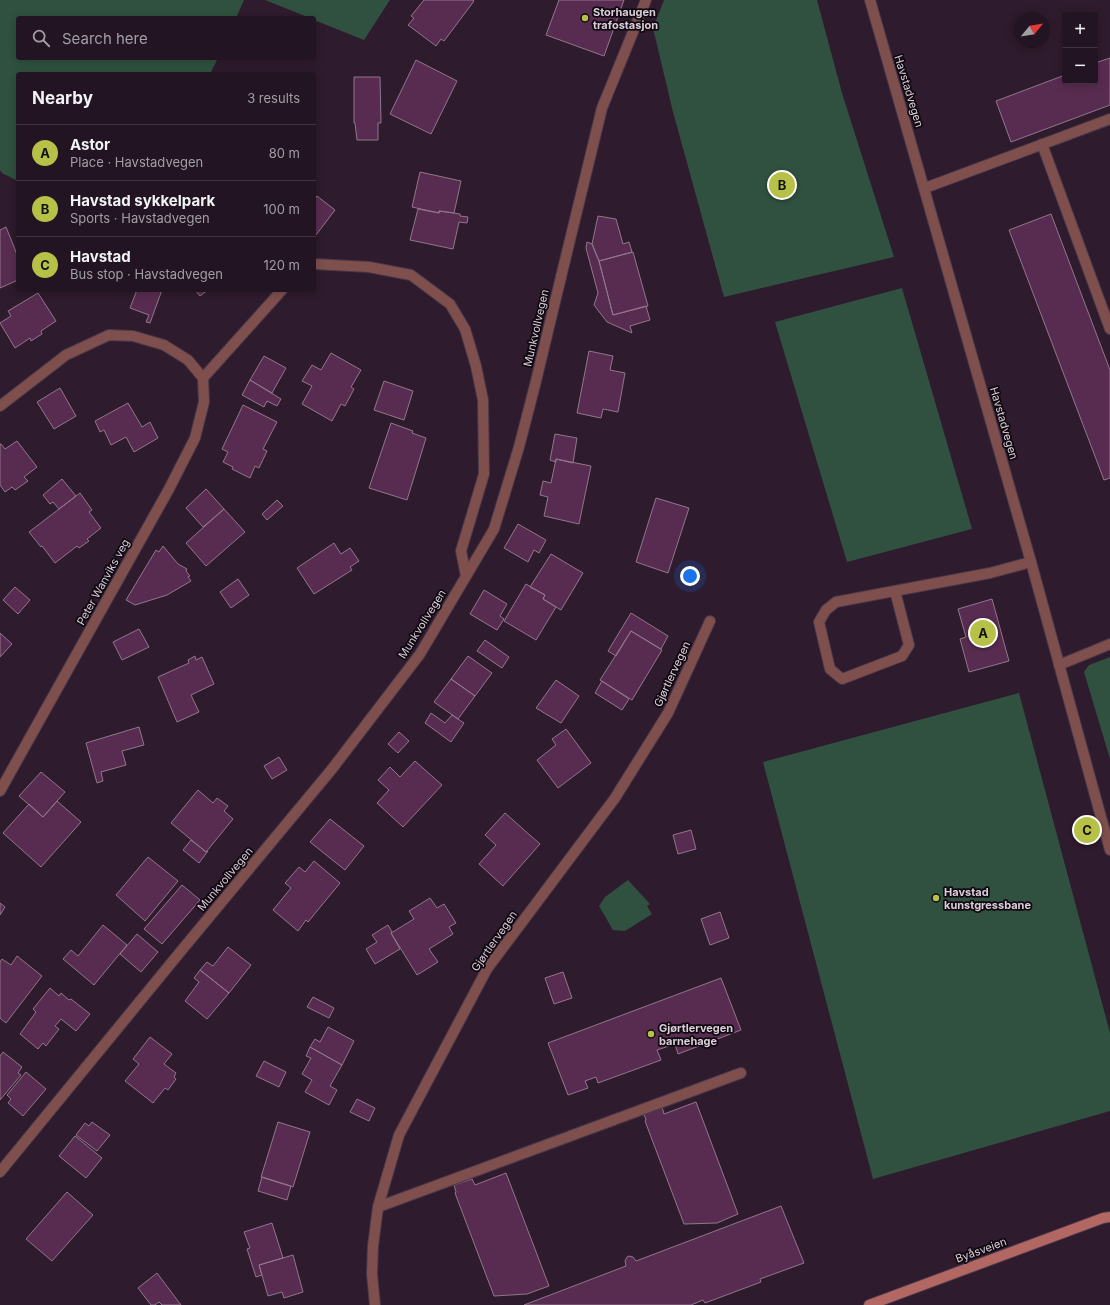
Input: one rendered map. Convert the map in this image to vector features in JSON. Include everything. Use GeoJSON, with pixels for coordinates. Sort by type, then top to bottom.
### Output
{"type":"FeatureCollection","features":[{"type":"Feature","properties":{"kind":"main road","name":"Byåsveien"},"geometry":{"type":"LineString","coordinates":[[869,1305],[1108,1216]]}},
{"type":"Feature","properties":{"kind":"street","name":"Munkvollvegen"},"geometry":{"type":"LineString","coordinates":[[0,1172],[332,769],[420,654],[494,529],[519,447],[602,108],[646,0]]}},
{"type":"Feature","properties":{"kind":"street","name":"Havstadvegen"},"geometry":{"type":"LineString","coordinates":[[870,0],[1031,562],[1110,850]]}},
{"type":"Feature","properties":{"kind":"street"},"geometry":{"type":"LineString","coordinates":[[925,188],[1110,119]]}},
{"type":"Feature","properties":{"kind":"street"},"geometry":{"type":"LineString","coordinates":[[1042,144],[1110,329]]}},
{"type":"Feature","properties":{"kind":"street"},"geometry":{"type":"LineString","coordinates":[[316,264],[369,267],[411,275],[450,304],[465,329],[476,366],[483,400],[484,474],[461,551],[466,576]]}},
{"type":"Feature","properties":{"kind":"street"},"geometry":{"type":"LineString","coordinates":[[0,406],[66,355],[109,335],[133,336],[164,345],[188,360],[203,378],[280,292]]}},
{"type":"Feature","properties":{"kind":"street","name":"Peter Wanviks veg"},"geometry":{"type":"LineString","coordinates":[[0,791],[169,489],[195,438],[204,402],[203,378]]}},
{"type":"Feature","properties":{"kind":"street"},"geometry":{"type":"LineString","coordinates":[[895,591],[909,645],[902,656],[842,679],[830,669],[819,622],[826,610],[836,602],[990,573],[1031,562]]}},
{"type":"Feature","properties":{"kind":"street","name":"Gjørtlervegen"},"geometry":{"type":"LineString","coordinates":[[375,1305],[372,1274],[373,1246],[378,1207],[399,1135],[487,969],[615,798],[668,712],[710,621]]}},
{"type":"Feature","properties":{"kind":"street"},"geometry":{"type":"LineString","coordinates":[[1059,665],[1110,644]]}},
{"type":"Feature","properties":{"kind":"street"},"geometry":{"type":"LineString","coordinates":[[378,1207],[741,1073]]}},
{"type":"Feature","properties":{"kind":"green space"},"geometry":{"type":"Polygon","coordinates":[[[0,0],[244,0],[237,16],[16,16],[16,60],[217,60],[211,72],[16,72],[16,180],[2,173],[0,170],[0,0]]]}},
{"type":"Feature","properties":{"kind":"green space"},"geometry":{"type":"Polygon","coordinates":[[[265,0],[390,0],[364,40],[316,21],[316,16],[305,16],[265,0]]]}},
{"type":"Feature","properties":{"kind":"green space"},"geometry":{"type":"Polygon","coordinates":[[[664,0],[817,0],[842,93],[894,257],[724,297],[673,112],[653,28],[664,0]]]}},
{"type":"Feature","properties":{"kind":"green space"},"geometry":{"type":"Polygon","coordinates":[[[902,288],[972,529],[847,562],[775,322],[902,288]]]}},
{"type":"Feature","properties":{"kind":"green space"},"geometry":{"type":"Polygon","coordinates":[[[1110,657],[1110,759],[1084,672],[1089,665],[1110,657]]]}},
{"type":"Feature","properties":{"kind":"green space","name":"Havstad kunstgressbane"},"geometry":{"type":"Polygon","coordinates":[[[1019,693],[1110,1033],[1110,1111],[873,1179],[763,762],[1019,693]]]}},
{"type":"Feature","properties":{"kind":"green space"},"geometry":{"type":"Polygon","coordinates":[[[628,880],[650,904],[647,906],[652,914],[625,931],[613,930],[599,906],[605,897],[628,880]]]}},
{"type":"Feature","properties":{"kind":"building"},"geometry":{"type":"Polygon","coordinates":[[[424,0],[474,1],[444,41],[441,39],[436,46],[408,25],[414,18],[411,16],[424,0]]]}},
{"type":"Feature","properties":{"kind":"building","name":"Storhaugen trafostasjon"},"geometry":{"type":"Polygon","coordinates":[[[559,0],[624,0],[604,56],[546,35],[559,0]]]}},
{"type":"Feature","properties":{"kind":"building"},"geometry":{"type":"Polygon","coordinates":[[[1110,58],[1110,105],[1011,142],[996,101],[1062,76],[1062,84],[1098,84],[1098,62],[1110,58]]]}},
{"type":"Feature","properties":{"kind":"building"},"geometry":{"type":"Polygon","coordinates":[[[416,60],[457,81],[431,134],[390,114],[416,60]]]}},
{"type":"Feature","properties":{"kind":"building"},"geometry":{"type":"Polygon","coordinates":[[[354,77],[380,77],[381,123],[378,123],[378,140],[357,140],[354,123],[354,77]]]}},
{"type":"Feature","properties":{"kind":"building"},"geometry":{"type":"Polygon","coordinates":[[[420,172],[461,181],[454,213],[439,211],[439,213],[412,207],[420,172]]]}},
{"type":"Feature","properties":{"kind":"building"},"geometry":{"type":"Polygon","coordinates":[[[317,196],[335,210],[316,235],[317,196]]]}},
{"type":"Feature","properties":{"kind":"building"},"geometry":{"type":"Polygon","coordinates":[[[418,209],[439,213],[439,211],[454,213],[460,214],[460,216],[468,217],[467,223],[459,222],[453,249],[410,240],[418,209]]]}},
{"type":"Feature","properties":{"kind":"building"},"geometry":{"type":"Polygon","coordinates":[[[1051,214],[1110,370],[1110,478],[1104,480],[1009,230],[1051,214]]]}},
{"type":"Feature","properties":{"kind":"building"},"geometry":{"type":"Polygon","coordinates":[[[598,216],[616,219],[623,244],[629,242],[632,252],[599,261],[592,244],[598,216]]]}},
{"type":"Feature","properties":{"kind":"building"},"geometry":{"type":"Polygon","coordinates":[[[6,227],[16,252],[16,281],[0,288],[0,230],[6,227]]]}},
{"type":"Feature","properties":{"kind":"building"},"geometry":{"type":"Polygon","coordinates":[[[587,242],[592,244],[599,261],[613,315],[646,306],[650,320],[630,326],[632,333],[607,322],[594,305],[598,293],[586,248],[587,242]]]}},
{"type":"Feature","properties":{"kind":"building"},"geometry":{"type":"Polygon","coordinates":[[[633,252],[648,306],[613,315],[599,261],[633,252]]]}},
{"type":"Feature","properties":{"kind":"building"},"geometry":{"type":"Polygon","coordinates":[[[136,292],[161,292],[150,323],[146,322],[149,315],[130,308],[136,292]]]}},
{"type":"Feature","properties":{"kind":"building"},"geometry":{"type":"Polygon","coordinates":[[[197,292],[205,292],[200,296],[197,292]]]}},
{"type":"Feature","properties":{"kind":"building"},"geometry":{"type":"Polygon","coordinates":[[[38,293],[56,321],[41,331],[42,334],[31,341],[30,338],[15,348],[0,323],[11,316],[8,311],[38,293]]]}},
{"type":"Feature","properties":{"kind":"building"},"geometry":{"type":"Polygon","coordinates":[[[589,351],[613,356],[610,370],[625,373],[618,412],[603,409],[601,418],[577,413],[589,351]]]}},
{"type":"Feature","properties":{"kind":"building"},"geometry":{"type":"Polygon","coordinates":[[[331,353],[361,370],[351,387],[354,389],[345,406],[341,404],[332,421],[302,404],[312,386],[302,381],[312,365],[321,370],[331,353]]]}},
{"type":"Feature","properties":{"kind":"building"},"geometry":{"type":"Polygon","coordinates":[[[264,356],[286,368],[272,393],[250,380],[264,356]]]}},
{"type":"Feature","properties":{"kind":"building"},"geometry":{"type":"Polygon","coordinates":[[[250,380],[281,399],[277,406],[267,401],[264,407],[242,395],[250,380]]]}},
{"type":"Feature","properties":{"kind":"building"},"geometry":{"type":"Polygon","coordinates":[[[384,381],[413,391],[404,420],[374,410],[384,381]]]}},
{"type":"Feature","properties":{"kind":"building"},"geometry":{"type":"Polygon","coordinates":[[[60,388],[76,416],[54,429],[37,402],[60,388]]]}},
{"type":"Feature","properties":{"kind":"building"},"geometry":{"type":"Polygon","coordinates":[[[128,403],[142,427],[150,422],[158,438],[134,452],[126,437],[111,445],[104,430],[100,432],[95,421],[128,403]]]}},
{"type":"Feature","properties":{"kind":"building"},"geometry":{"type":"Polygon","coordinates":[[[243,405],[277,422],[263,449],[267,451],[259,468],[255,466],[250,478],[232,469],[233,467],[223,462],[228,452],[222,449],[243,405]]]}},
{"type":"Feature","properties":{"kind":"building"},"geometry":{"type":"Polygon","coordinates":[[[391,423],[413,431],[412,433],[426,438],[407,500],[369,488],[391,423]]]}},
{"type":"Feature","properties":{"kind":"building"},"geometry":{"type":"Polygon","coordinates":[[[555,434],[577,438],[573,463],[556,459],[556,462],[550,460],[555,434]]]}},
{"type":"Feature","properties":{"kind":"building"},"geometry":{"type":"Polygon","coordinates":[[[17,441],[37,467],[24,477],[28,481],[15,490],[12,487],[5,492],[0,485],[0,444],[5,449],[17,441]]]}},
{"type":"Feature","properties":{"kind":"building"},"geometry":{"type":"Polygon","coordinates":[[[556,459],[591,466],[579,524],[544,516],[548,497],[540,495],[543,481],[551,483],[556,459]]]}},
{"type":"Feature","properties":{"kind":"building"},"geometry":{"type":"Polygon","coordinates":[[[62,479],[76,496],[59,509],[53,502],[50,504],[43,495],[62,479]]]}},
{"type":"Feature","properties":{"kind":"building"},"geometry":{"type":"Polygon","coordinates":[[[206,489],[224,509],[203,527],[186,508],[206,489]]]}},
{"type":"Feature","properties":{"kind":"building"},"geometry":{"type":"Polygon","coordinates":[[[80,493],[92,510],[89,512],[101,528],[87,539],[89,541],[79,548],[77,546],[55,563],[29,532],[80,493]]]}},
{"type":"Feature","properties":{"kind":"building"},"geometry":{"type":"Polygon","coordinates":[[[656,498],[689,508],[668,573],[636,562],[656,498]]]}},
{"type":"Feature","properties":{"kind":"building"},"geometry":{"type":"Polygon","coordinates":[[[277,500],[283,506],[267,520],[262,514],[277,500]]]}},
{"type":"Feature","properties":{"kind":"building"},"geometry":{"type":"Polygon","coordinates":[[[224,509],[245,532],[206,566],[186,543],[224,509]]]}},
{"type":"Feature","properties":{"kind":"building"},"geometry":{"type":"Polygon","coordinates":[[[518,524],[546,540],[539,553],[534,550],[528,562],[504,548],[518,524]]]}},
{"type":"Feature","properties":{"kind":"building"},"geometry":{"type":"Polygon","coordinates":[[[334,543],[341,554],[350,548],[359,561],[350,567],[352,570],[314,594],[297,568],[334,543]]]}},
{"type":"Feature","properties":{"kind":"building"},"geometry":{"type":"Polygon","coordinates":[[[163,546],[178,564],[187,569],[186,571],[190,576],[188,577],[191,581],[167,595],[135,605],[126,600],[156,550],[159,552],[163,546]]]}},
{"type":"Feature","properties":{"kind":"building"},"geometry":{"type":"Polygon","coordinates":[[[551,554],[583,573],[561,610],[543,599],[545,595],[530,587],[551,554]]]}},
{"type":"Feature","properties":{"kind":"building"},"geometry":{"type":"Polygon","coordinates":[[[238,579],[249,595],[231,608],[220,592],[238,579]]]}},
{"type":"Feature","properties":{"kind":"building"},"geometry":{"type":"Polygon","coordinates":[[[526,584],[545,595],[543,599],[556,607],[536,640],[504,621],[526,584]]]}},
{"type":"Feature","properties":{"kind":"building"},"geometry":{"type":"Polygon","coordinates":[[[15,587],[30,600],[18,614],[3,600],[15,587]]]}},
{"type":"Feature","properties":{"kind":"building"},"geometry":{"type":"Polygon","coordinates":[[[484,590],[507,604],[500,616],[504,619],[497,630],[470,614],[484,590]]]}},
{"type":"Feature","properties":{"kind":"building"},"geometry":{"type":"Polygon","coordinates":[[[992,599],[1009,661],[969,672],[960,639],[966,637],[958,609],[992,599]]]}},
{"type":"Feature","properties":{"kind":"building"},"geometry":{"type":"Polygon","coordinates":[[[631,613],[668,636],[661,649],[631,631],[616,656],[608,651],[631,613]]]}},
{"type":"Feature","properties":{"kind":"building"},"geometry":{"type":"Polygon","coordinates":[[[139,629],[149,647],[122,660],[113,642],[139,629]]]}},
{"type":"Feature","properties":{"kind":"building"},"geometry":{"type":"Polygon","coordinates":[[[631,631],[662,650],[632,700],[600,680],[631,631]]]}},
{"type":"Feature","properties":{"kind":"building"},"geometry":{"type":"Polygon","coordinates":[[[0,633],[12,644],[0,657],[0,633]]]}},
{"type":"Feature","properties":{"kind":"building"},"geometry":{"type":"Polygon","coordinates":[[[485,640],[509,657],[502,668],[477,651],[485,640]]]}},
{"type":"Feature","properties":{"kind":"building"},"geometry":{"type":"Polygon","coordinates":[[[195,656],[196,660],[202,657],[214,684],[191,695],[199,712],[177,722],[158,677],[189,663],[188,660],[195,656]]]}},
{"type":"Feature","properties":{"kind":"building"},"geometry":{"type":"Polygon","coordinates":[[[468,656],[492,673],[475,696],[451,679],[468,656]]]}},
{"type":"Feature","properties":{"kind":"building"},"geometry":{"type":"Polygon","coordinates":[[[451,679],[475,696],[458,719],[434,702],[451,679]]]}},
{"type":"Feature","properties":{"kind":"building"},"geometry":{"type":"Polygon","coordinates":[[[556,680],[579,696],[561,723],[536,708],[556,680]]]}},
{"type":"Feature","properties":{"kind":"building"},"geometry":{"type":"Polygon","coordinates":[[[602,681],[629,699],[622,710],[595,693],[602,681]]]}},
{"type":"Feature","properties":{"kind":"building"},"geometry":{"type":"Polygon","coordinates":[[[431,713],[445,723],[452,715],[464,723],[451,742],[425,723],[431,713]]]}},
{"type":"Feature","properties":{"kind":"building"},"geometry":{"type":"Polygon","coordinates":[[[139,727],[144,745],[122,751],[126,765],[101,772],[103,781],[97,783],[86,743],[139,727]]]}},
{"type":"Feature","properties":{"kind":"building"},"geometry":{"type":"Polygon","coordinates":[[[566,729],[591,763],[558,788],[537,760],[556,745],[552,739],[566,729]]]}},
{"type":"Feature","properties":{"kind":"building"},"geometry":{"type":"Polygon","coordinates":[[[399,732],[409,741],[398,753],[388,744],[399,732]]]}},
{"type":"Feature","properties":{"kind":"building"},"geometry":{"type":"Polygon","coordinates":[[[279,757],[287,770],[272,779],[264,766],[279,757]]]}},
{"type":"Feature","properties":{"kind":"building"},"geometry":{"type":"Polygon","coordinates":[[[415,761],[442,785],[403,827],[377,803],[389,790],[378,780],[390,767],[400,777],[415,761]]]}},
{"type":"Feature","properties":{"kind":"building"},"geometry":{"type":"Polygon","coordinates":[[[41,772],[65,792],[43,817],[19,796],[41,772]]]}},
{"type":"Feature","properties":{"kind":"building"},"geometry":{"type":"Polygon","coordinates":[[[198,790],[213,803],[217,798],[228,806],[224,811],[233,819],[206,852],[171,823],[198,790]]]}},
{"type":"Feature","properties":{"kind":"building"},"geometry":{"type":"Polygon","coordinates":[[[57,801],[81,822],[41,867],[3,833],[29,804],[43,817],[57,801]]]}},
{"type":"Feature","properties":{"kind":"building"},"geometry":{"type":"Polygon","coordinates":[[[505,813],[540,844],[503,886],[479,864],[496,845],[485,835],[505,813]]]}},
{"type":"Feature","properties":{"kind":"building"},"geometry":{"type":"Polygon","coordinates":[[[330,819],[364,846],[345,870],[310,842],[330,819]]]}},
{"type":"Feature","properties":{"kind":"building"},"geometry":{"type":"Polygon","coordinates":[[[691,830],[696,849],[678,854],[673,835],[691,830]]]}},
{"type":"Feature","properties":{"kind":"building"},"geometry":{"type":"Polygon","coordinates":[[[191,840],[206,852],[208,851],[199,863],[183,850],[191,840]]]}},
{"type":"Feature","properties":{"kind":"building"},"geometry":{"type":"Polygon","coordinates":[[[148,857],[178,881],[145,921],[116,895],[148,857]]]}},
{"type":"Feature","properties":{"kind":"building"},"geometry":{"type":"Polygon","coordinates":[[[314,861],[340,883],[308,922],[306,920],[298,931],[273,910],[291,888],[285,883],[299,867],[305,872],[314,861]]]}},
{"type":"Feature","properties":{"kind":"building"},"geometry":{"type":"Polygon","coordinates":[[[182,885],[200,900],[162,944],[144,929],[182,885]]]}},
{"type":"Feature","properties":{"kind":"building"},"geometry":{"type":"Polygon","coordinates":[[[430,898],[437,908],[444,904],[456,923],[449,927],[453,934],[429,949],[438,962],[417,975],[391,933],[414,919],[409,911],[430,898]]]}},
{"type":"Feature","properties":{"kind":"building"},"geometry":{"type":"Polygon","coordinates":[[[0,903],[5,907],[0,915],[0,903]]]}},
{"type":"Feature","properties":{"kind":"building"},"geometry":{"type":"Polygon","coordinates":[[[720,912],[729,938],[710,945],[701,919],[720,912]]]}},
{"type":"Feature","properties":{"kind":"building"},"geometry":{"type":"Polygon","coordinates":[[[103,925],[127,945],[94,985],[63,959],[71,950],[78,956],[103,925]]]}},
{"type":"Feature","properties":{"kind":"building"},"geometry":{"type":"Polygon","coordinates":[[[388,925],[400,949],[375,964],[366,949],[377,942],[372,935],[388,925]]]}},
{"type":"Feature","properties":{"kind":"building"},"geometry":{"type":"Polygon","coordinates":[[[137,934],[158,952],[141,972],[120,954],[137,934]]]}},
{"type":"Feature","properties":{"kind":"building"},"geometry":{"type":"Polygon","coordinates":[[[228,947],[251,965],[229,993],[200,970],[207,962],[213,966],[228,947]]]}},
{"type":"Feature","properties":{"kind":"building"},"geometry":{"type":"Polygon","coordinates":[[[17,956],[42,976],[6,1023],[0,1018],[0,962],[2,959],[11,965],[17,956]]]}},
{"type":"Feature","properties":{"kind":"building"},"geometry":{"type":"Polygon","coordinates":[[[200,970],[229,993],[207,1019],[185,1001],[199,982],[194,978],[200,970]]]}},
{"type":"Feature","properties":{"kind":"building"},"geometry":{"type":"Polygon","coordinates":[[[563,972],[572,998],[554,1004],[545,978],[563,972]]]}},
{"type":"Feature","properties":{"kind":"building"},"geometry":{"type":"Polygon","coordinates":[[[721,978],[741,1030],[678,1054],[675,1044],[657,1050],[661,1060],[598,1083],[596,1077],[585,1081],[588,1088],[568,1095],[548,1043],[721,978]]]}},
{"type":"Feature","properties":{"kind":"building"},"geometry":{"type":"Polygon","coordinates":[[[50,988],[59,996],[61,993],[69,1000],[71,999],[90,1014],[76,1031],[61,1019],[55,1026],[59,1029],[46,1046],[43,1043],[38,1049],[20,1034],[36,1012],[33,1009],[50,988]]]}},
{"type":"Feature","properties":{"kind":"building"},"geometry":{"type":"Polygon","coordinates":[[[313,997],[334,1008],[329,1018],[307,1007],[313,997]]]}},
{"type":"Feature","properties":{"kind":"building"},"geometry":{"type":"Polygon","coordinates":[[[328,1027],[354,1041],[342,1065],[310,1047],[315,1039],[320,1042],[328,1027]]]}},
{"type":"Feature","properties":{"kind":"building"},"geometry":{"type":"Polygon","coordinates":[[[150,1037],[172,1054],[164,1064],[176,1073],[174,1077],[176,1079],[168,1090],[165,1088],[153,1103],[125,1081],[139,1064],[133,1059],[150,1037]]]}},
{"type":"Feature","properties":{"kind":"building"},"geometry":{"type":"Polygon","coordinates":[[[310,1047],[342,1065],[330,1086],[337,1090],[329,1105],[305,1092],[312,1080],[302,1074],[311,1058],[306,1056],[310,1047]]]}},
{"type":"Feature","properties":{"kind":"building"},"geometry":{"type":"Polygon","coordinates":[[[3,1052],[22,1067],[18,1073],[21,1075],[0,1100],[0,1056],[3,1052]]]}},
{"type":"Feature","properties":{"kind":"building"},"geometry":{"type":"Polygon","coordinates":[[[264,1061],[286,1072],[279,1087],[256,1076],[264,1061]]]}},
{"type":"Feature","properties":{"kind":"building"},"geometry":{"type":"Polygon","coordinates":[[[26,1072],[46,1089],[23,1116],[8,1103],[11,1099],[7,1095],[26,1072]]]}},
{"type":"Feature","properties":{"kind":"building"},"geometry":{"type":"Polygon","coordinates":[[[357,1099],[375,1108],[369,1121],[350,1112],[357,1099]]]}},
{"type":"Feature","properties":{"kind":"building"},"geometry":{"type":"Polygon","coordinates":[[[696,1102],[738,1214],[717,1223],[684,1224],[645,1121],[644,1114],[662,1107],[664,1114],[696,1102]]]}},
{"type":"Feature","properties":{"kind":"building"},"geometry":{"type":"Polygon","coordinates":[[[92,1122],[110,1135],[97,1151],[76,1135],[85,1123],[89,1126],[92,1122]]]}},
{"type":"Feature","properties":{"kind":"building"},"geometry":{"type":"Polygon","coordinates":[[[278,1122],[310,1132],[293,1187],[261,1177],[278,1122]]]}},
{"type":"Feature","properties":{"kind":"building"},"geometry":{"type":"Polygon","coordinates":[[[75,1136],[102,1158],[86,1178],[59,1156],[75,1136]]]}},
{"type":"Feature","properties":{"kind":"building"},"geometry":{"type":"Polygon","coordinates":[[[506,1173],[549,1286],[527,1294],[494,1296],[455,1193],[454,1185],[472,1179],[475,1185],[506,1173]]]}},
{"type":"Feature","properties":{"kind":"building"},"geometry":{"type":"Polygon","coordinates":[[[262,1177],[291,1186],[287,1200],[258,1191],[262,1177]]]}},
{"type":"Feature","properties":{"kind":"building"},"geometry":{"type":"Polygon","coordinates":[[[67,1192],[93,1215],[52,1261],[26,1239],[67,1192]]]}},
{"type":"Feature","properties":{"kind":"building"},"geometry":{"type":"Polygon","coordinates":[[[781,1206],[804,1263],[760,1279],[761,1282],[705,1303],[703,1300],[691,1305],[524,1305],[626,1266],[625,1261],[629,1256],[633,1257],[636,1261],[781,1206]]]}},
{"type":"Feature","properties":{"kind":"building"},"geometry":{"type":"Polygon","coordinates":[[[272,1223],[283,1258],[259,1265],[262,1275],[256,1277],[247,1249],[250,1248],[244,1232],[272,1223]]]}},
{"type":"Feature","properties":{"kind":"building"},"geometry":{"type":"Polygon","coordinates":[[[293,1255],[303,1292],[284,1298],[282,1292],[268,1296],[259,1265],[293,1255]]]}},
{"type":"Feature","properties":{"kind":"building"},"geometry":{"type":"Polygon","coordinates":[[[157,1273],[181,1305],[162,1305],[159,1302],[155,1305],[151,1305],[138,1288],[157,1273]]]}},
{"type":"Feature","properties":{"kind":"place","name":"Storhaugen trafostasjon"},"geometry":{"type":"Point","coordinates":[585,18]}},
{"type":"Feature","properties":{"kind":"place","name":"Havstad sykkelpark"},"geometry":{"type":"Point","coordinates":[782,185]}},
{"type":"Feature","properties":{"kind":"place","name":"Astor"},"geometry":{"type":"Point","coordinates":[983,633]}},
{"type":"Feature","properties":{"kind":"place","name":"Havstad"},"geometry":{"type":"Point","coordinates":[1087,830]}},
{"type":"Feature","properties":{"kind":"place","name":"Havstad kunstgressbane"},"geometry":{"type":"Point","coordinates":[936,898]}},
{"type":"Feature","properties":{"kind":"place","name":"Gjørtlervegen barnehage"},"geometry":{"type":"Point","coordinates":[651,1034]}}]}
